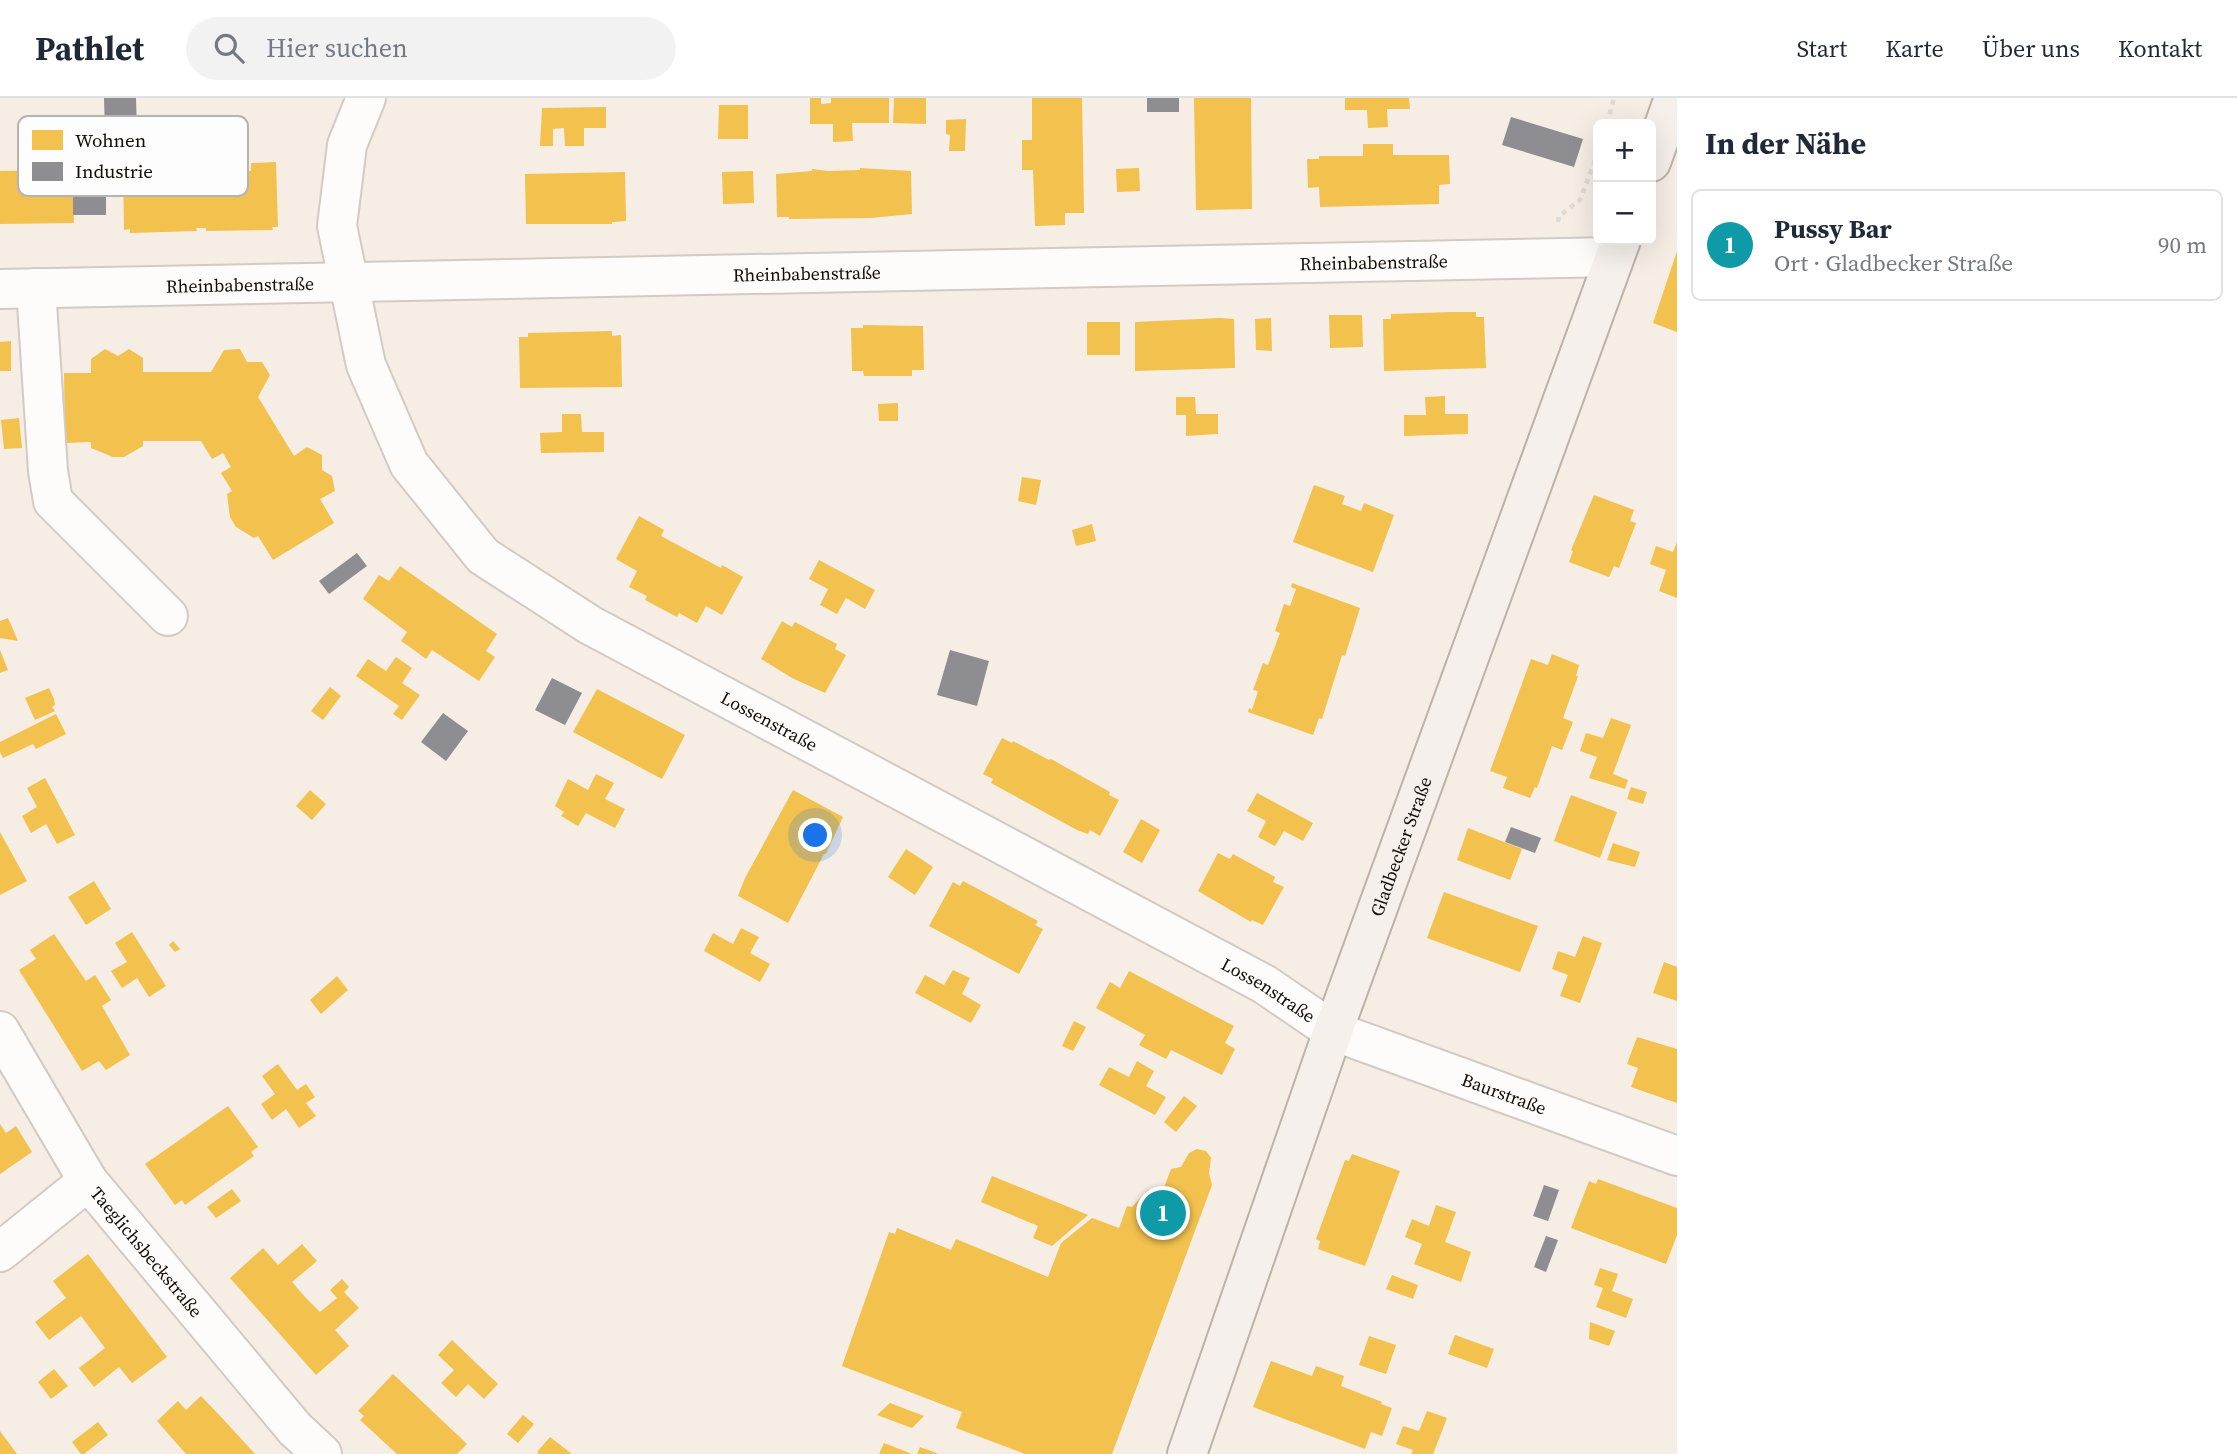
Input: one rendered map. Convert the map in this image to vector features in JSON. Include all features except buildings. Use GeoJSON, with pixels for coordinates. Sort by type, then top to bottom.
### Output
{"type":"FeatureCollection","features":[{"type":"Feature","properties":{"kind":"main road"},"geometry":{"type":"LineString","coordinates":[[1656,148],[1674,98]]}},
{"type":"Feature","properties":{"kind":"main road","name":"Gladbecker Straße"},"geometry":{"type":"LineString","coordinates":[[1187,1454],[1333,1031],[1617,249]]}},
{"type":"Feature","properties":{"kind":"street","name":"Lossenstraße"},"geometry":{"type":"LineString","coordinates":[[366,98],[347,145],[337,226],[366,365],[409,464],[483,556],[590,625],[1264,984],[1333,1031]]}},
{"type":"Feature","properties":{"kind":"street","name":"Rheinbabenstraße"},"geometry":{"type":"LineString","coordinates":[[18,288],[1547,258],[1617,249]]}},
{"type":"Feature","properties":{"kind":"street"},"geometry":{"type":"LineString","coordinates":[[18,288],[53,501],[168,616]]}},
{"type":"Feature","properties":{"kind":"street","name":"Taeglichsbeckstraße"},"geometry":{"type":"LineString","coordinates":[[0,1031],[88,1181],[295,1429],[321,1454]]}},
{"type":"Feature","properties":{"kind":"street","name":"Baurstraße"},"geometry":{"type":"LineString","coordinates":[[1333,1031],[1677,1156]]}},
{"type":"Feature","properties":{"kind":"street"},"geometry":{"type":"LineString","coordinates":[[0,1252],[88,1181]]}},
{"type":"Feature","properties":{"kind":"path"},"geometry":{"type":"LineString","coordinates":[[1608,119],[1614,98]]}},
{"type":"Feature","properties":{"kind":"path"},"geometry":{"type":"LineString","coordinates":[[1547,258],[1559,216],[1580,200],[1593,166]]}},
{"type":"Feature","properties":{"kind":"place","name":"Pussy Bar"},"geometry":{"type":"Point","coordinates":[1163,1213]}}]}
